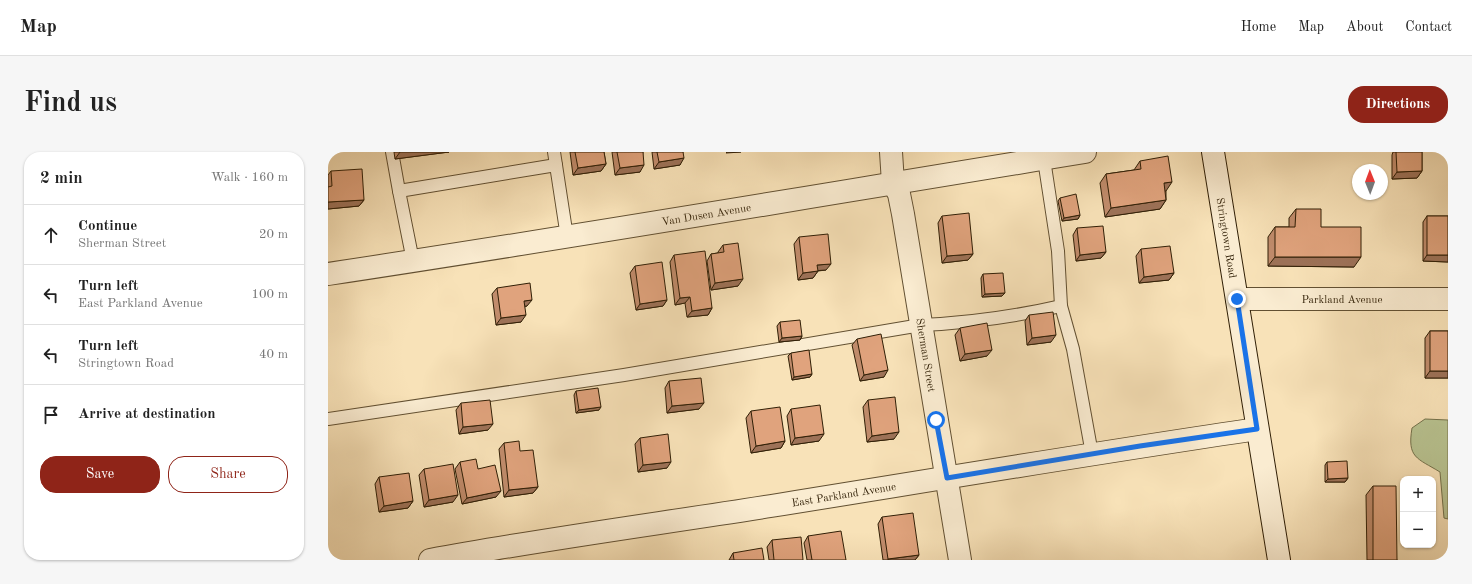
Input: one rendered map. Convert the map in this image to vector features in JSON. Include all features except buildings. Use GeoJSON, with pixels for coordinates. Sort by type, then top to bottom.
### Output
{"type":"FeatureCollection","features":[{"type":"Feature","properties":{"kind":"street","name":"Sherman Street"},"geometry":{"type":"LineString","coordinates":[[891,152],[893,183],[899,194],[903,214],[960,560]]}},
{"type":"Feature","properties":{"kind":"street","name":"Van Dusen Avenue"},"geometry":{"type":"LineString","coordinates":[[328,274],[893,183],[1043,155],[1085,152]]}},
{"type":"Feature","properties":{"kind":"street","name":"Stringtown Road"},"geometry":{"type":"LineString","coordinates":[[1213,152],[1279,560]]}},
{"type":"Feature","properties":{"kind":"street","name":"Parkland Avenue"},"geometry":{"type":"LineString","coordinates":[[1237,299],[1448,299]]}},
{"type":"Feature","properties":{"kind":"street","name":"East Parkland Avenue"},"geometry":{"type":"LineString","coordinates":[[430,560],[1257,429]]}},
{"type":"Feature","properties":{"kind":"lane"},"geometry":{"type":"LineString","coordinates":[[392,152],[413,261]]}},
{"type":"Feature","properties":{"kind":"lane"},"geometry":{"type":"LineString","coordinates":[[554,152],[567,236]]}},
{"type":"Feature","properties":{"kind":"lane"},"geometry":{"type":"LineString","coordinates":[[1043,155],[1058,251],[1060,306],[1073,349],[1092,454]]}},
{"type":"Feature","properties":{"kind":"lane"},"geometry":{"type":"LineString","coordinates":[[399,190],[556,165]]}},
{"type":"Feature","properties":{"kind":"lane"},"geometry":{"type":"LineString","coordinates":[[328,419],[624,375],[921,325],[965,323],[1023,315],[1060,306]]}},
{"type":"Feature","properties":{"kind":"green space"},"geometry":{"type":"Polygon","coordinates":[[[1425,419],[1448,420],[1448,519],[1444,518],[1440,472],[1420,460],[1416,456],[1411,446],[1412,428],[1425,419]]]}},
{"type":"Feature","properties":{"kind":"route"},"geometry":{"type":"LineString","coordinates":[[936,420],[947,478],[1069,459],[1140,446],[1257,429],[1237,299]]}}]}
